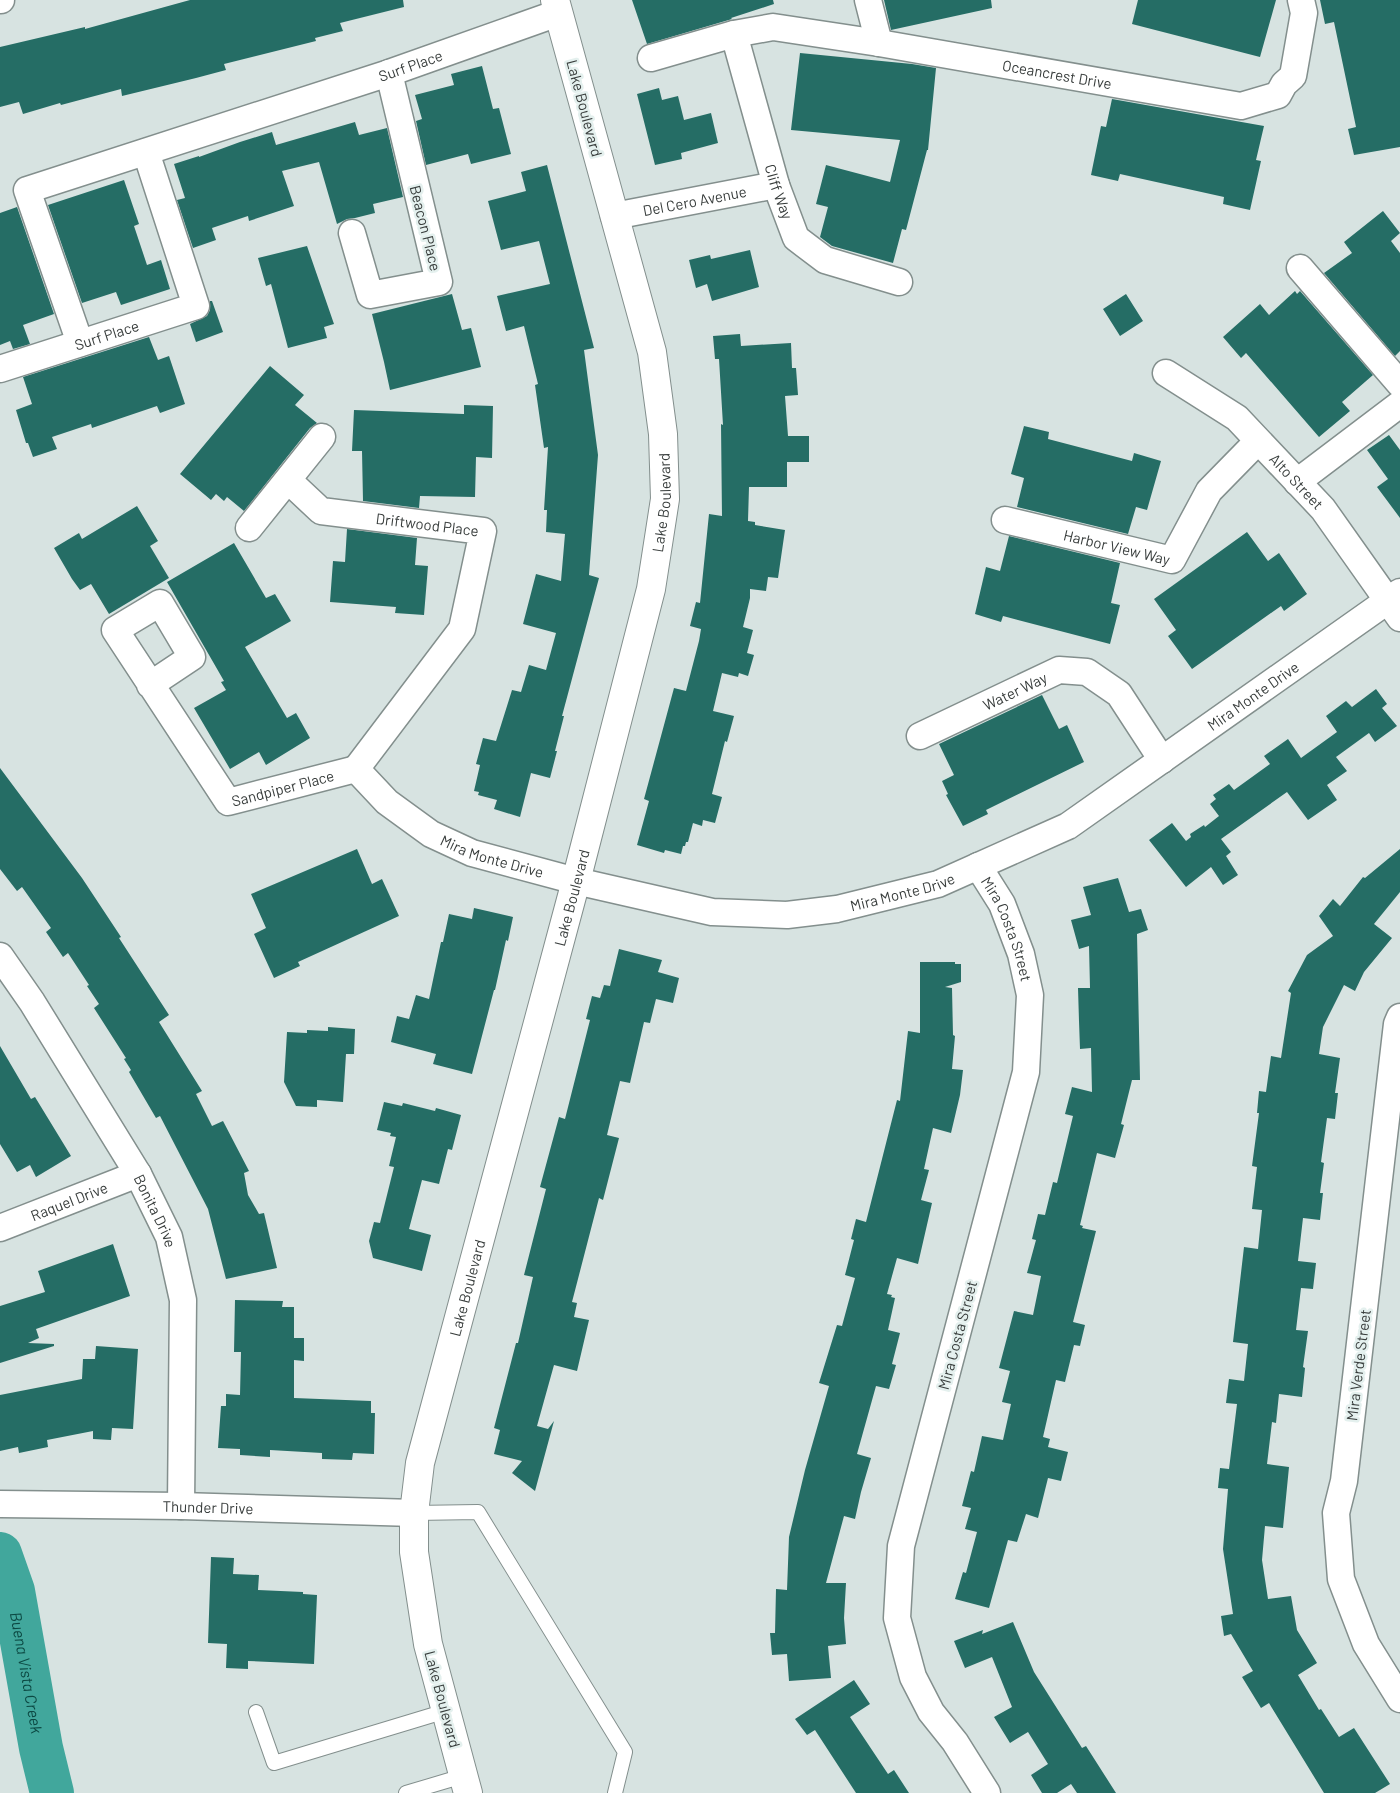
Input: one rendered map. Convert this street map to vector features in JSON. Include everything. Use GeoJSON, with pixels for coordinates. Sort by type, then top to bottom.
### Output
{"type":"FeatureCollection","features":[{"type":"Feature","properties":{"kind":"main road","name":"Lake Boulevard"},"geometry":{"type":"LineString","coordinates":[[466,1784],[428,1644],[414,1546],[414,1513],[420,1463],[576,881],[651,590],[665,499],[663,434],[652,352],[556,6]]}},
{"type":"Feature","properties":{"kind":"street"},"geometry":{"type":"LineString","coordinates":[[868,0],[879,43]]}},
{"type":"Feature","properties":{"kind":"street","name":"Oceancrest Drive"},"geometry":{"type":"LineString","coordinates":[[652,58],[734,34],[773,27],[879,43],[1241,106],[1278,95],[1284,84],[1293,76],[1304,13],[1301,0]]}},
{"type":"Feature","properties":{"kind":"street","name":"Surf Place"},"geometry":{"type":"LineString","coordinates":[[146,152],[196,306],[80,343],[27,190],[389,73],[556,6]]}},
{"type":"Feature","properties":{"kind":"street","name":"Cliff Way"},"geometry":{"type":"LineString","coordinates":[[734,34],[776,185],[796,238],[825,260],[899,282]]}},
{"type":"Feature","properties":{"kind":"street","name":"Beacon Place"},"geometry":{"type":"LineString","coordinates":[[352,233],[370,295],[439,282],[389,73]]}},
{"type":"Feature","properties":{"kind":"street","name":"Del Cero Avenue"},"geometry":{"type":"LineString","coordinates":[[614,216],[776,185]]}},
{"type":"Feature","properties":{"kind":"street"},"geometry":{"type":"LineString","coordinates":[[1300,268],[1400,384]]}},
{"type":"Feature","properties":{"kind":"street"},"geometry":{"type":"LineString","coordinates":[[0,369],[80,343]]}},
{"type":"Feature","properties":{"kind":"street","name":"Alto Street"},"geometry":{"type":"LineString","coordinates":[[1166,373],[1237,418],[1322,509],[1396,603]]}},
{"type":"Feature","properties":{"kind":"street"},"geometry":{"type":"LineString","coordinates":[[1297,482],[1400,404]]}},
{"type":"Feature","properties":{"kind":"street"},"geometry":{"type":"LineString","coordinates":[[249,528],[322,437]]}},
{"type":"Feature","properties":{"kind":"street","name":"Harbor View Way"},"geometry":{"type":"LineString","coordinates":[[1005,520],[1172,560],[1209,492],[1258,440]]}},
{"type":"Feature","properties":{"kind":"street","name":"Driftwood Place"},"geometry":{"type":"LineString","coordinates":[[288,481],[320,510],[483,531],[462,629],[356,769]]}},
{"type":"Feature","properties":{"kind":"street","name":"Mira Monte Drive"},"geometry":{"type":"LineString","coordinates":[[356,769],[387,802],[430,834],[472,853],[576,881],[712,912],[787,915],[837,909],[938,884],[1068,826],[1162,760],[1396,603]]}},
{"type":"Feature","properties":{"kind":"street","name":"Water Way"},"geometry":{"type":"LineString","coordinates":[[920,736],[1059,670],[1087,672],[1119,694],[1162,760]]}},
{"type":"Feature","properties":{"kind":"street","name":"Sandpiper Place"},"geometry":{"type":"LineString","coordinates":[[150,685],[228,802],[356,769]]}},
{"type":"Feature","properties":{"kind":"street","name":"Mira Costa Street"},"geometry":{"type":"LineString","coordinates":[[978,866],[1002,904],[1021,954],[1030,995],[1026,1072],[901,1546],[897,1618],[913,1677],[931,1712],[955,1742],[987,1793]]}},
{"type":"Feature","properties":{"kind":"street","name":"Bonita Drive"},"geometry":{"type":"LineString","coordinates":[[0,956],[32,1002],[138,1174],[168,1237],[183,1300],[180,1506]]}},
{"type":"Feature","properties":{"kind":"street","name":"Mira Verde Street"},"geometry":{"type":"LineString","coordinates":[[1400,1017],[1397,1024],[1344,1480],[1336,1513],[1342,1579],[1366,1644],[1400,1699]]}},
{"type":"Feature","properties":{"kind":"street","name":"Raquel Drive"},"geometry":{"type":"LineString","coordinates":[[0,1228],[138,1174]]}},
{"type":"Feature","properties":{"kind":"street","name":"Thunder Drive"},"geometry":{"type":"LineString","coordinates":[[2,1504],[180,1506],[414,1513]]}},
{"type":"Feature","properties":{"kind":"lane"},"geometry":{"type":"LineString","coordinates":[[414,1513],[478,1512],[625,1752],[615,1793]]}},
{"type":"Feature","properties":{"kind":"lane"},"geometry":{"type":"LineString","coordinates":[[256,1712],[274,1763],[446,1711]]}},
{"type":"Feature","properties":{"kind":"lane"},"geometry":{"type":"LineString","coordinates":[[406,1793],[466,1784]]}},
{"type":"Feature","properties":{"kind":"building"},"geometry":{"type":"Polygon","coordinates":[[[190,0],[403,0],[404,7],[340,23],[343,31],[315,38],[316,41],[224,64],[226,70],[196,78],[122,96],[121,89],[61,105],[60,103],[23,114],[19,102],[0,107],[0,47],[85,27],[85,29],[190,0]]]}},
{"type":"Feature","properties":{"kind":"building"},"geometry":{"type":"Polygon","coordinates":[[[632,0],[773,0],[774,4],[732,19],[647,44],[632,0]]]}},
{"type":"Feature","properties":{"kind":"building"},"geometry":{"type":"Polygon","coordinates":[[[884,0],[991,0],[992,8],[891,30],[884,0]]]}},
{"type":"Feature","properties":{"kind":"building"},"geometry":{"type":"Polygon","coordinates":[[[1138,0],[1276,0],[1260,57],[1132,24],[1138,0]]]}},
{"type":"Feature","properties":{"kind":"building"},"geometry":{"type":"Polygon","coordinates":[[[1320,0],[1400,0],[1400,147],[1354,155],[1348,129],[1356,127],[1334,22],[1325,24],[1320,0]]]}},
{"type":"Feature","properties":{"kind":"building"},"geometry":{"type":"Polygon","coordinates":[[[800,53],[936,68],[928,150],[906,230],[902,229],[893,263],[832,246],[820,237],[828,207],[816,204],[826,165],[890,182],[900,140],[791,130],[800,53]]]}},
{"type":"Feature","properties":{"kind":"building"},"geometry":{"type":"Polygon","coordinates":[[[482,66],[493,109],[499,108],[511,154],[471,164],[468,154],[426,165],[416,121],[422,119],[415,95],[454,85],[451,74],[482,66]]]}},
{"type":"Feature","properties":{"kind":"building"},"geometry":{"type":"Polygon","coordinates":[[[659,88],[662,100],[678,96],[684,120],[711,113],[718,143],[681,153],[682,159],[655,165],[637,94],[659,88]]]}},
{"type":"Feature","properties":{"kind":"building"},"geometry":{"type":"Polygon","coordinates":[[[1112,99],[1264,126],[1256,160],[1261,161],[1250,210],[1223,204],[1224,197],[1120,174],[1118,181],[1091,175],[1101,126],[1106,127],[1112,99]]]}},
{"type":"Feature","properties":{"kind":"building"},"geometry":{"type":"Polygon","coordinates":[[[355,122],[359,135],[387,128],[403,197],[373,204],[375,213],[347,219],[337,224],[319,162],[282,171],[294,206],[249,221],[248,216],[212,228],[216,240],[193,248],[177,200],[185,198],[174,164],[272,132],[276,145],[355,122]]]}},
{"type":"Feature","properties":{"kind":"building"},"geometry":{"type":"Polygon","coordinates":[[[547,165],[594,348],[584,350],[598,455],[589,575],[599,578],[562,716],[564,716],[550,778],[531,773],[520,817],[494,809],[497,800],[478,795],[479,792],[474,791],[480,765],[476,764],[483,738],[496,741],[512,690],[521,692],[529,665],[546,670],[556,633],[523,624],[536,574],[561,581],[565,534],[546,532],[547,510],[544,510],[548,447],[544,448],[535,385],[538,384],[524,326],[506,331],[497,296],[550,284],[539,241],[501,250],[488,201],[526,191],[521,172],[547,165]]]}},
{"type":"Feature","properties":{"kind":"building"},"geometry":{"type":"Polygon","coordinates":[[[124,180],[139,224],[134,226],[147,265],[161,260],[170,289],[121,305],[116,292],[82,303],[48,205],[124,180]]]}},
{"type":"Feature","properties":{"kind":"building"},"geometry":{"type":"Polygon","coordinates":[[[17,207],[54,314],[23,325],[30,344],[13,349],[10,341],[0,345],[0,213],[17,207]]]}},
{"type":"Feature","properties":{"kind":"building"},"geometry":{"type":"Polygon","coordinates":[[[1383,211],[1400,233],[1391,241],[1400,253],[1400,351],[1395,356],[1324,273],[1352,253],[1344,242],[1383,211]]]}},
{"type":"Feature","properties":{"kind":"building"},"geometry":{"type":"Polygon","coordinates":[[[307,246],[334,324],[324,327],[327,338],[288,348],[271,284],[266,286],[258,258],[307,246]]]}},
{"type":"Feature","properties":{"kind":"building"},"geometry":{"type":"Polygon","coordinates":[[[750,250],[759,287],[712,301],[707,284],[696,288],[689,260],[710,255],[711,259],[750,250]]]}},
{"type":"Feature","properties":{"kind":"building"},"geometry":{"type":"Polygon","coordinates":[[[1295,291],[1297,294],[1300,291],[1373,375],[1342,402],[1350,411],[1319,437],[1246,353],[1241,358],[1223,337],[1260,304],[1269,315],[1295,291]]]}},
{"type":"Feature","properties":{"kind":"building"},"geometry":{"type":"Polygon","coordinates":[[[452,294],[462,330],[471,328],[481,367],[390,390],[372,314],[452,294]]]}},
{"type":"Feature","properties":{"kind":"building"},"geometry":{"type":"Polygon","coordinates":[[[1126,294],[1143,321],[1120,336],[1103,309],[1126,294]]]}},
{"type":"Feature","properties":{"kind":"building"},"geometry":{"type":"Polygon","coordinates":[[[210,301],[212,301],[223,332],[196,342],[190,324],[207,316],[210,310],[210,301]]]}},
{"type":"Feature","properties":{"kind":"building"},"geometry":{"type":"Polygon","coordinates":[[[740,334],[741,346],[791,343],[792,368],[796,368],[798,395],[785,396],[788,436],[809,436],[809,462],[787,462],[787,487],[749,487],[748,521],[755,522],[755,525],[785,530],[778,578],[768,577],[766,591],[750,589],[750,598],[743,627],[753,630],[747,653],[754,655],[748,676],[739,673],[738,677],[722,673],[713,711],[734,716],[727,742],[725,741],[712,794],[722,797],[715,823],[703,820],[702,826],[693,823],[688,842],[683,846],[681,854],[665,850],[664,853],[637,845],[649,801],[644,799],[674,688],[686,691],[699,641],[701,629],[690,626],[696,602],[700,603],[709,514],[722,516],[721,424],[723,425],[719,359],[715,359],[713,336],[740,334]]]}},
{"type":"Feature","properties":{"kind":"building"},"geometry":{"type":"Polygon","coordinates":[[[149,337],[158,360],[169,356],[185,404],[160,413],[157,406],[92,428],[91,424],[52,437],[57,449],[33,457],[28,443],[26,443],[16,410],[32,404],[23,377],[149,337]]]}},
{"type":"Feature","properties":{"kind":"building"},"geometry":{"type":"Polygon","coordinates":[[[270,366],[304,395],[295,405],[317,423],[310,428],[244,511],[227,497],[224,501],[216,494],[211,500],[180,474],[270,366]]]}},
{"type":"Feature","properties":{"kind":"building"},"geometry":{"type":"Polygon","coordinates":[[[464,405],[493,406],[492,458],[476,457],[475,497],[420,496],[419,508],[363,501],[362,451],[352,451],[354,410],[464,414],[464,405]]]}},
{"type":"Feature","properties":{"kind":"building"},"geometry":{"type":"Polygon","coordinates":[[[1024,426],[1049,432],[1048,439],[1132,461],[1134,453],[1161,461],[1147,510],[1136,507],[1128,534],[1017,507],[1024,478],[1011,474],[1024,426]]]}},
{"type":"Feature","properties":{"kind":"building"},"geometry":{"type":"Polygon","coordinates":[[[1389,435],[1400,450],[1400,518],[1377,487],[1388,479],[1367,450],[1389,435]]]}},
{"type":"Feature","properties":{"kind":"building"},"geometry":{"type":"Polygon","coordinates":[[[137,506],[158,541],[150,546],[169,578],[109,614],[91,584],[80,590],[54,548],[79,533],[82,539],[137,506]]]}},
{"type":"Feature","properties":{"kind":"building"},"geometry":{"type":"Polygon","coordinates":[[[347,529],[417,538],[415,565],[428,566],[424,615],[395,613],[396,607],[330,602],[333,561],[345,562],[347,529]]]}},
{"type":"Feature","properties":{"kind":"building"},"geometry":{"type":"Polygon","coordinates":[[[1247,532],[1268,561],[1279,553],[1307,594],[1284,611],[1281,606],[1192,669],[1168,636],[1176,630],[1154,599],[1247,532]]]}},
{"type":"Feature","properties":{"kind":"building"},"geometry":{"type":"Polygon","coordinates":[[[1009,536],[1120,563],[1111,603],[1120,605],[1110,644],[1003,616],[1001,622],[975,614],[986,567],[1000,571],[1009,536]]]}},
{"type":"Feature","properties":{"kind":"building"},"geometry":{"type":"Polygon","coordinates":[[[234,543],[266,598],[275,594],[291,621],[245,647],[287,718],[296,713],[310,738],[266,765],[259,752],[230,769],[194,708],[226,690],[221,682],[224,681],[167,582],[234,543]]]}},
{"type":"Feature","properties":{"kind":"building"},"geometry":{"type":"Polygon","coordinates":[[[1376,689],[1387,704],[1382,708],[1397,726],[1375,742],[1369,733],[1336,757],[1347,771],[1327,785],[1337,800],[1308,820],[1287,792],[1221,839],[1231,852],[1226,856],[1238,875],[1223,885],[1211,867],[1186,887],[1149,840],[1172,823],[1186,841],[1191,837],[1190,834],[1204,825],[1205,827],[1219,816],[1210,804],[1216,799],[1213,795],[1229,784],[1234,790],[1270,764],[1264,756],[1288,739],[1301,758],[1337,732],[1326,716],[1346,701],[1352,707],[1376,689]]]}},
{"type":"Feature","properties":{"kind":"building"},"geometry":{"type":"Polygon","coordinates":[[[1042,695],[1059,729],[1067,725],[1084,762],[986,810],[988,814],[963,826],[946,795],[948,794],[942,781],[954,775],[939,744],[1042,695]]]}},
{"type":"Feature","properties":{"kind":"building"},"geometry":{"type":"Polygon","coordinates":[[[0,768],[82,878],[169,1015],[159,1022],[202,1091],[196,1094],[212,1126],[223,1121],[249,1171],[244,1173],[248,1195],[259,1214],[264,1213],[277,1268],[226,1279],[208,1209],[160,1116],[156,1118],[129,1072],[131,1070],[124,1059],[126,1058],[94,1008],[99,1004],[87,986],[89,985],[68,953],[63,957],[46,932],[51,928],[22,887],[17,891],[0,869],[0,768]]]}},
{"type":"Feature","properties":{"kind":"building"},"geometry":{"type":"Polygon","coordinates":[[[357,849],[372,884],[382,879],[399,916],[298,962],[300,966],[274,978],[254,934],[266,928],[251,894],[357,849]]]}},
{"type":"Feature","properties":{"kind":"building"},"geometry":{"type":"Polygon","coordinates":[[[1400,849],[1400,892],[1374,924],[1392,938],[1364,972],[1355,991],[1344,985],[1323,1027],[1319,1054],[1340,1058],[1335,1093],[1338,1093],[1335,1119],[1327,1118],[1321,1162],[1324,1163],[1320,1193],[1323,1193],[1320,1220],[1303,1218],[1298,1261],[1316,1263],[1313,1289],[1301,1288],[1296,1330],[1308,1331],[1303,1367],[1305,1368],[1302,1397],[1279,1394],[1276,1423],[1272,1422],[1267,1464],[1289,1467],[1283,1528],[1265,1526],[1262,1560],[1268,1599],[1291,1596],[1297,1630],[1317,1663],[1298,1675],[1319,1710],[1321,1709],[1339,1737],[1354,1728],[1390,1784],[1375,1793],[1324,1793],[1269,1703],[1261,1708],[1242,1677],[1253,1671],[1231,1634],[1224,1636],[1221,1616],[1233,1614],[1223,1549],[1228,1489],[1218,1488],[1220,1468],[1229,1469],[1237,1404],[1226,1403],[1229,1379],[1244,1381],[1248,1344],[1233,1342],[1244,1247],[1258,1249],[1262,1210],[1252,1209],[1257,1167],[1252,1166],[1259,1113],[1257,1113],[1259,1091],[1266,1092],[1271,1056],[1281,1058],[1291,993],[1288,991],[1307,955],[1333,936],[1319,916],[1333,899],[1340,906],[1363,877],[1365,878],[1400,849]]]}},
{"type":"Feature","properties":{"kind":"building"},"geometry":{"type":"Polygon","coordinates":[[[1118,878],[1129,912],[1141,909],[1148,930],[1137,934],[1140,1080],[1132,1080],[1121,1124],[1124,1125],[1115,1158],[1097,1153],[1080,1225],[1083,1226],[1082,1228],[1096,1231],[1073,1322],[1085,1325],[1080,1346],[1074,1345],[1065,1382],[1056,1380],[1043,1437],[1050,1439],[1048,1447],[1068,1452],[1061,1481],[1048,1478],[1038,1518],[1026,1514],[1017,1542],[1008,1540],[989,1608],[955,1599],[963,1572],[966,1573],[977,1532],[965,1529],[971,1508],[962,1506],[971,1471],[974,1472],[982,1436],[1003,1440],[1011,1404],[1002,1402],[1010,1371],[999,1368],[1014,1311],[1033,1315],[1041,1276],[1027,1273],[1036,1240],[1032,1239],[1038,1214],[1045,1215],[1053,1182],[1057,1183],[1073,1116],[1065,1114],[1072,1087],[1092,1092],[1091,1048],[1080,1049],[1078,988],[1090,988],[1089,946],[1079,949],[1071,920],[1091,915],[1083,887],[1118,878]]]}},
{"type":"Feature","properties":{"kind":"building"},"geometry":{"type":"Polygon","coordinates":[[[474,908],[513,917],[472,1074],[433,1064],[436,1054],[391,1042],[397,1016],[409,1019],[416,995],[429,999],[449,914],[472,919],[474,908]]]}},
{"type":"Feature","properties":{"kind":"building"},"geometry":{"type":"Polygon","coordinates":[[[619,949],[662,960],[658,972],[679,978],[673,1003],[656,999],[650,1023],[644,1022],[630,1083],[620,1081],[607,1135],[619,1138],[603,1200],[599,1198],[572,1302],[577,1303],[574,1317],[589,1320],[577,1371],[554,1365],[537,1426],[548,1429],[554,1421],[535,1491],[512,1473],[522,1461],[494,1454],[500,1430],[494,1428],[516,1343],[518,1343],[533,1277],[524,1275],[546,1189],[540,1187],[559,1117],[565,1119],[590,1020],[586,1019],[592,996],[600,998],[604,985],[610,986],[619,949]]]}},
{"type":"Feature","properties":{"kind":"building"},"geometry":{"type":"Polygon","coordinates":[[[920,962],[955,962],[955,964],[961,964],[961,982],[945,987],[952,988],[953,1035],[955,1036],[952,1069],[963,1070],[960,1095],[951,1133],[933,1128],[924,1169],[929,1170],[921,1200],[932,1203],[918,1264],[897,1258],[887,1294],[895,1298],[888,1330],[900,1333],[892,1364],[896,1365],[889,1389],[876,1386],[857,1454],[871,1458],[855,1519],[844,1516],[826,1583],[846,1583],[844,1618],[846,1644],[828,1646],[831,1678],[789,1681],[787,1654],[772,1655],[770,1633],[775,1633],[776,1589],[787,1590],[789,1537],[805,1470],[829,1386],[819,1383],[837,1325],[842,1326],[855,1278],[845,1275],[854,1240],[851,1239],[856,1219],[866,1222],[897,1100],[900,1101],[908,1031],[920,1033],[920,962]]]}},
{"type":"Feature","properties":{"kind":"building"},"geometry":{"type":"Polygon","coordinates":[[[328,1027],[355,1029],[354,1054],[346,1054],[343,1102],[317,1100],[317,1107],[296,1106],[284,1082],[287,1032],[307,1033],[307,1030],[328,1031],[328,1027]]]}},
{"type":"Feature","properties":{"kind":"building"},"geometry":{"type":"Polygon","coordinates":[[[0,1046],[31,1099],[35,1097],[71,1156],[36,1177],[30,1165],[17,1172],[0,1144],[0,1046]]]}},
{"type":"Feature","properties":{"kind":"building"},"geometry":{"type":"Polygon","coordinates":[[[384,1102],[402,1106],[403,1103],[435,1111],[436,1108],[461,1115],[452,1150],[448,1149],[439,1184],[422,1180],[409,1229],[431,1235],[422,1271],[373,1258],[369,1241],[374,1222],[380,1223],[394,1167],[389,1166],[396,1137],[390,1136],[391,1133],[377,1130],[384,1102]]]}},
{"type":"Feature","properties":{"kind":"building"},"geometry":{"type":"Polygon","coordinates":[[[113,1244],[130,1296],[36,1329],[39,1338],[28,1343],[54,1344],[54,1346],[0,1363],[0,1306],[45,1292],[38,1271],[113,1244]]]}},
{"type":"Feature","properties":{"kind":"building"},"geometry":{"type":"Polygon","coordinates":[[[235,1300],[283,1301],[282,1307],[294,1307],[294,1338],[304,1338],[304,1361],[294,1360],[294,1398],[371,1401],[371,1413],[375,1413],[374,1454],[353,1453],[352,1460],[322,1459],[322,1453],[270,1450],[270,1457],[240,1455],[240,1449],[218,1448],[221,1406],[226,1406],[226,1394],[240,1395],[241,1352],[234,1352],[235,1300]]]}},
{"type":"Feature","properties":{"kind":"building"},"geometry":{"type":"Polygon","coordinates":[[[96,1346],[138,1349],[133,1429],[112,1428],[111,1440],[93,1439],[93,1431],[47,1440],[48,1447],[19,1453],[18,1447],[0,1451],[0,1395],[82,1379],[83,1359],[95,1359],[96,1346]]]}},
{"type":"Feature","properties":{"kind":"building"},"geometry":{"type":"Polygon","coordinates":[[[211,1557],[234,1558],[233,1574],[259,1575],[258,1590],[303,1592],[303,1594],[317,1595],[314,1664],[248,1661],[248,1669],[226,1668],[227,1644],[208,1643],[211,1557]]]}},
{"type":"Feature","properties":{"kind":"building"},"geometry":{"type":"Polygon","coordinates":[[[1013,1622],[1034,1672],[1082,1748],[1086,1746],[1116,1793],[1077,1793],[1071,1784],[1057,1793],[1042,1793],[1031,1775],[1048,1764],[1028,1732],[1010,1743],[994,1717],[1012,1707],[992,1657],[965,1668],[954,1641],[983,1630],[982,1634],[1013,1622]]]}},
{"type":"Feature","properties":{"kind":"building"},"geometry":{"type":"Polygon","coordinates":[[[854,1680],[870,1704],[850,1717],[888,1774],[894,1770],[909,1793],[856,1793],[815,1730],[807,1735],[795,1719],[854,1680]]]}},
{"type":"Feature","properties":{"kind":"waterway","name":"Buena Vista Creek"},"geometry":{"type":"LineString","coordinates":[[0,1554],[13,1591],[41,1748],[52,1793]]}}]}
